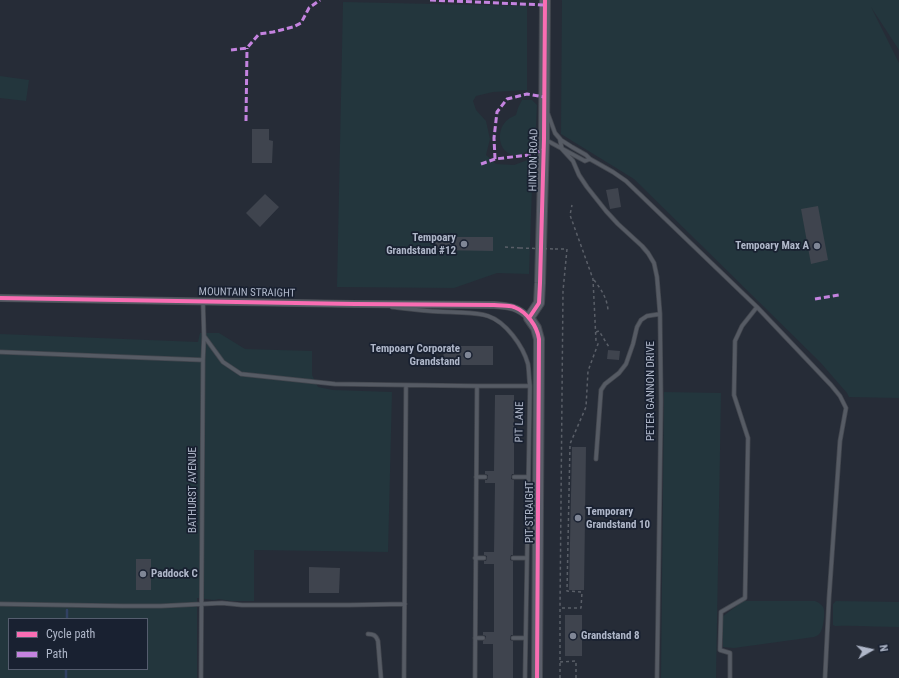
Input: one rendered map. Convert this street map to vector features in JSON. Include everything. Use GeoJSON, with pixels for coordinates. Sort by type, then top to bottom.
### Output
{"type":"FeatureCollection","features":[{"type":"Feature","properties":{"kind":"street","name":"HINTON ROAD"},"geometry":{"type":"LineString","coordinates":[[530,318],[539,303],[540,283],[544,139],[545,0]]}},
{"type":"Feature","properties":{"kind":"street","name":"MOUNTAIN STRAIGHT"},"geometry":{"type":"LineString","coordinates":[[0,298],[494,305],[513,307],[530,318]]}},
{"type":"Feature","properties":{"kind":"street","name":"PIT STRAIGHT"},"geometry":{"type":"LineString","coordinates":[[530,318],[538,332],[540,346],[537,678]]}},
{"type":"Feature","properties":{"kind":"lane","name":"PETER GANNON DRIVE"},"geometry":{"type":"LineString","coordinates":[[544,97],[552,125],[559,138],[562,149],[573,161],[579,175],[603,207],[648,253],[654,262],[657,277],[660,314],[661,402],[657,678]]}},
{"type":"Feature","properties":{"kind":"lane"},"geometry":{"type":"LineString","coordinates":[[559,138],[586,155],[590,160]]}},
{"type":"Feature","properties":{"kind":"lane"},"geometry":{"type":"LineString","coordinates":[[544,139],[585,160],[590,160],[613,172],[626,181],[757,307],[832,385],[840,396],[846,408],[840,441],[825,678]]}},
{"type":"Feature","properties":{"kind":"lane","name":"BATHURST AVENUE"},"geometry":{"type":"LineString","coordinates":[[202,678],[203,302]]}},
{"type":"Feature","properties":{"kind":"lane","name":"PIT LANE"},"geometry":{"type":"LineString","coordinates":[[355,304],[483,314],[498,322],[509,332],[523,350],[528,364],[530,386],[525,678]]}},
{"type":"Feature","properties":{"kind":"lane"},"geometry":{"type":"LineString","coordinates":[[730,678],[730,653],[720,650],[721,612],[745,598],[748,454],[748,438],[734,395],[735,341],[742,326],[757,307]]}},
{"type":"Feature","properties":{"kind":"lane"},"geometry":{"type":"LineString","coordinates":[[596,459],[601,390],[605,384],[619,373],[626,364],[640,320],[647,316],[660,314]]}},
{"type":"Feature","properties":{"kind":"lane"},"geometry":{"type":"LineString","coordinates":[[204,336],[223,362],[241,374],[335,384],[530,386]]}},
{"type":"Feature","properties":{"kind":"lane"},"geometry":{"type":"LineString","coordinates":[[0,352],[203,360]]}},
{"type":"Feature","properties":{"kind":"lane"},"geometry":{"type":"LineString","coordinates":[[404,678],[406,385]]}},
{"type":"Feature","properties":{"kind":"lane"},"geometry":{"type":"LineString","coordinates":[[475,678],[477,386]]}},
{"type":"Feature","properties":{"kind":"lane"},"geometry":{"type":"LineString","coordinates":[[476,477],[484,477]]}},
{"type":"Feature","properties":{"kind":"lane"},"geometry":{"type":"LineString","coordinates":[[514,477],[528,477]]}},
{"type":"Feature","properties":{"kind":"lane"},"geometry":{"type":"LineString","coordinates":[[476,558],[484,558]]}},
{"type":"Feature","properties":{"kind":"lane"},"geometry":{"type":"LineString","coordinates":[[513,558],[527,558]]}},
{"type":"Feature","properties":{"kind":"lane"},"geometry":{"type":"LineString","coordinates":[[0,604],[161,606],[202,604],[405,604]]}},
{"type":"Feature","properties":{"kind":"lane"},"geometry":{"type":"LineString","coordinates":[[368,634],[374,635],[378,640],[381,678]]}},
{"type":"Feature","properties":{"kind":"lane"},"geometry":{"type":"LineString","coordinates":[[475,638],[483,638]]}},
{"type":"Feature","properties":{"kind":"lane"},"geometry":{"type":"LineString","coordinates":[[513,638],[525,638]]}},
{"type":"Feature","properties":{"kind":"path"},"geometry":{"type":"LineString","coordinates":[[560,608],[581,608],[582,592],[567,591],[570,444],[586,407],[588,371],[598,344],[596,341],[593,279],[570,215],[572,205]]}},
{"type":"Feature","properties":{"kind":"path"},"geometry":{"type":"LineString","coordinates":[[505,248],[567,249],[563,291],[560,678]]}},
{"type":"Feature","properties":{"kind":"path"},"geometry":{"type":"LineString","coordinates":[[593,279],[601,289],[607,301],[608,310]]}},
{"type":"Feature","properties":{"kind":"path"},"geometry":{"type":"LineString","coordinates":[[596,332],[599,332],[609,347]]}},
{"type":"Feature","properties":{"kind":"path"},"geometry":{"type":"LineString","coordinates":[[560,662],[576,661],[576,678]]}},
{"type":"Feature","properties":{"kind":"shaded area"},"geometry":{"type":"Polygon","coordinates":[[[562,0],[899,0],[899,50],[871,7],[899,63],[899,398],[849,397],[820,362],[634,179],[561,134],[562,0]]]}},
{"type":"Feature","properties":{"kind":"shaded area"},"geometry":{"type":"Polygon","coordinates":[[[343,2],[527,6],[527,90],[493,92],[476,96],[473,101],[476,110],[486,121],[490,139],[486,155],[496,164],[514,165],[533,158],[529,274],[497,273],[454,288],[337,287],[343,2]]]}},
{"type":"Feature","properties":{"kind":"shaded area"},"geometry":{"type":"Polygon","coordinates":[[[0,76],[29,80],[26,101],[0,98],[0,76]]]}},
{"type":"Feature","properties":{"kind":"shaded area"},"geometry":{"type":"Polygon","coordinates":[[[522,100],[532,100],[537,105],[535,146],[517,157],[508,153],[504,149],[500,140],[500,135],[506,121],[516,115],[522,100]]]}},
{"type":"Feature","properties":{"kind":"shaded area"},"geometry":{"type":"Polygon","coordinates":[[[200,333],[219,333],[245,349],[312,351],[312,375],[318,387],[333,390],[392,392],[388,552],[254,550],[254,601],[231,601],[197,598],[197,678],[0,678],[0,334],[198,342],[200,333]]]}},
{"type":"Feature","properties":{"kind":"shaded area"},"geometry":{"type":"Polygon","coordinates":[[[664,392],[721,393],[716,678],[661,678],[664,392]]]}},
{"type":"Feature","properties":{"kind":"shaded area"},"geometry":{"type":"Polygon","coordinates":[[[743,601],[816,601],[824,609],[824,620],[821,631],[814,637],[734,648],[723,647],[722,617],[743,601]]]}},
{"type":"Feature","properties":{"kind":"shaded area"},"geometry":{"type":"Polygon","coordinates":[[[836,601],[899,602],[899,627],[835,626],[833,625],[833,604],[836,601]]]}},
{"type":"Feature","properties":{"kind":"building"},"geometry":{"type":"Polygon","coordinates":[[[252,129],[269,129],[269,140],[273,141],[272,163],[252,163],[252,129]]]}},
{"type":"Feature","properties":{"kind":"building"},"geometry":{"type":"Polygon","coordinates":[[[618,188],[621,207],[610,209],[606,190],[618,188]]]}},
{"type":"Feature","properties":{"kind":"building"},"geometry":{"type":"Polygon","coordinates":[[[265,194],[279,207],[260,227],[246,213],[265,194]]]}},
{"type":"Feature","properties":{"kind":"building"},"geometry":{"type":"Polygon","coordinates":[[[818,206],[828,260],[811,264],[801,209],[818,206]]]}},
{"type":"Feature","properties":{"kind":"building","name":"Tempoary Grandstand #12"},"geometry":{"type":"Polygon","coordinates":[[[436,237],[493,237],[493,251],[435,250],[436,237]]]}},
{"type":"Feature","properties":{"kind":"building","name":"Tempoary Corporate Grandstand"},"geometry":{"type":"Polygon","coordinates":[[[444,346],[493,346],[493,365],[443,365],[444,346]]]}},
{"type":"Feature","properties":{"kind":"building"},"geometry":{"type":"Polygon","coordinates":[[[608,350],[620,351],[619,360],[607,359],[608,350]]]}},
{"type":"Feature","properties":{"kind":"building"},"geometry":{"type":"Polygon","coordinates":[[[495,395],[514,395],[514,474],[512,474],[511,477],[511,479],[514,480],[513,555],[511,555],[510,558],[510,560],[513,561],[513,635],[511,635],[510,640],[513,641],[513,678],[493,678],[493,644],[483,644],[486,636],[483,635],[483,632],[494,632],[494,564],[484,564],[487,556],[484,555],[484,552],[494,552],[495,483],[485,483],[488,475],[485,474],[485,471],[494,471],[495,395]]]}},
{"type":"Feature","properties":{"kind":"building","name":"Temporary Grandstand 10"},"geometry":{"type":"Polygon","coordinates":[[[572,447],[586,447],[584,590],[569,590],[572,447]]]}},
{"type":"Feature","properties":{"kind":"building","name":"Paddock C"},"geometry":{"type":"Polygon","coordinates":[[[136,559],[151,559],[151,590],[136,590],[136,559]]]}},
{"type":"Feature","properties":{"kind":"building"},"geometry":{"type":"Polygon","coordinates":[[[309,567],[340,568],[339,593],[309,593],[309,567]]]}},
{"type":"Feature","properties":{"kind":"building","name":"Grandstand 8"},"geometry":{"type":"Polygon","coordinates":[[[565,615],[582,615],[582,656],[565,656],[565,615]]]}},
{"type":"Feature","properties":{"kind":"waterway"},"geometry":{"type":"LineString","coordinates":[[67,610],[67,618]]}},
{"type":"Feature","properties":{"kind":"waterway"},"geometry":{"type":"LineString","coordinates":[[66,670],[66,678]]}},
{"type":"Feature","properties":{"kind":"marked path"},"geometry":{"type":"LineString","coordinates":[[231,50],[247,48],[259,34],[293,27],[301,23],[309,8],[320,0]]}},
{"type":"Feature","properties":{"kind":"marked path"},"geometry":{"type":"LineString","coordinates":[[430,0],[545,5]]}},
{"type":"Feature","properties":{"kind":"marked path"},"geometry":{"type":"LineString","coordinates":[[246,121],[247,48]]}},
{"type":"Feature","properties":{"kind":"marked path"},"geometry":{"type":"LineString","coordinates":[[495,159],[494,138],[497,112],[507,99],[527,94],[544,97]]}},
{"type":"Feature","properties":{"kind":"marked path"},"geometry":{"type":"LineString","coordinates":[[481,164],[495,159],[529,155],[543,150]]}},
{"type":"Feature","properties":{"kind":"marked path"},"geometry":{"type":"LineString","coordinates":[[815,299],[839,295]]}},
{"type":"Feature","properties":{"kind":"cycle path"},"geometry":{"type":"LineString","coordinates":[[529,318],[539,303],[544,139],[545,0]]}},
{"type":"Feature","properties":{"kind":"cycle path"},"geometry":{"type":"LineString","coordinates":[[0,298],[494,305],[512,306],[519,309],[534,324],[539,339],[537,678]]}},
{"type":"Feature","properties":{"kind":"place","name":"Tempoary Grandstand #12"},"geometry":{"type":"Point","coordinates":[464,244]}},
{"type":"Feature","properties":{"kind":"place","name":"Tempoary Max A"},"geometry":{"type":"Point","coordinates":[817,246]}},
{"type":"Feature","properties":{"kind":"place","name":"Tempoary Corporate Grandstand"},"geometry":{"type":"Point","coordinates":[468,355]}},
{"type":"Feature","properties":{"kind":"place","name":"Temporary Grandstand 10"},"geometry":{"type":"Point","coordinates":[578,518]}},
{"type":"Feature","properties":{"kind":"place","name":"Paddock C"},"geometry":{"type":"Point","coordinates":[143,574]}},
{"type":"Feature","properties":{"kind":"place","name":"Grandstand 8"},"geometry":{"type":"Point","coordinates":[573,636]}}]}
